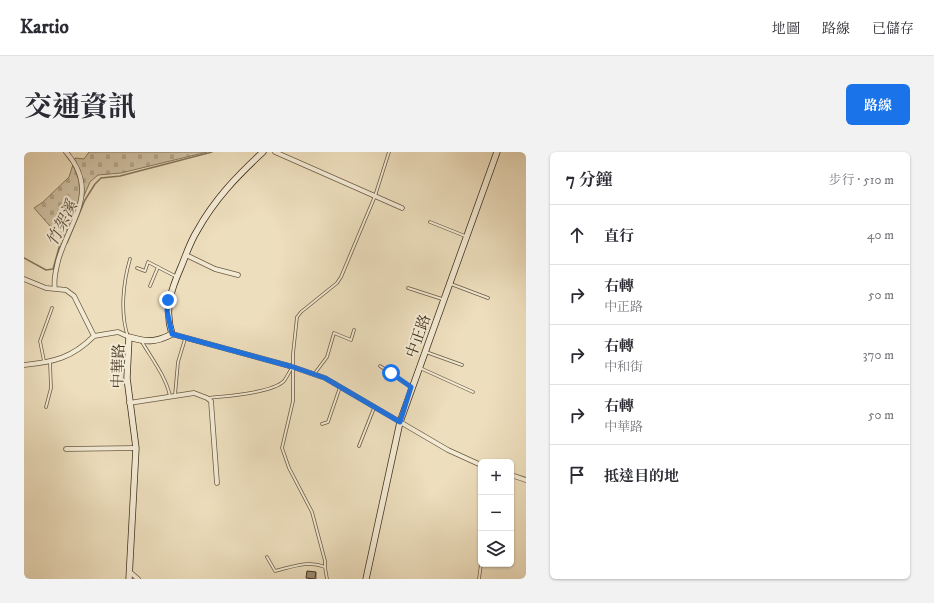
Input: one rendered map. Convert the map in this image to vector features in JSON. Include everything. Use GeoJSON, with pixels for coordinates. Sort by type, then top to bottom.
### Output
{"type":"FeatureCollection","features":[{"type":"Feature","properties":{"kind":"street"},"geometry":{"type":"LineString","coordinates":[[55,289],[54,276],[64,243],[82,203],[83,194],[77,168],[66,152]]}},
{"type":"Feature","properties":{"kind":"street"},"geometry":{"type":"LineString","coordinates":[[263,152],[217,198],[196,232],[176,277],[168,300],[168,318],[172,334],[185,339],[315,374],[448,450],[478,464]]}},
{"type":"Feature","properties":{"kind":"street"},"geometry":{"type":"LineString","coordinates":[[275,152],[402,208]]}},
{"type":"Feature","properties":{"kind":"street","name":"中正路"},"geometry":{"type":"LineString","coordinates":[[366,579],[400,422],[411,387],[496,152]]}},
{"type":"Feature","properties":{"kind":"street"},"geometry":{"type":"LineString","coordinates":[[186,255],[216,269],[238,275]]}},
{"type":"Feature","properties":{"kind":"street"},"geometry":{"type":"LineString","coordinates":[[24,279],[46,288],[66,290],[74,296],[94,336]]}},
{"type":"Feature","properties":{"kind":"street"},"geometry":{"type":"LineString","coordinates":[[24,365],[50,362],[69,356],[83,348],[94,336],[118,332],[124,333],[129,337]]}},
{"type":"Feature","properties":{"kind":"street","name":"中華路"},"geometry":{"type":"LineString","coordinates":[[129,579],[136,448],[135,427],[129,403],[127,378],[129,337],[142,341],[159,341],[172,334]]}},
{"type":"Feature","properties":{"kind":"street"},"geometry":{"type":"LineString","coordinates":[[129,403],[194,393],[211,401],[217,482]]}},
{"type":"Feature","properties":{"kind":"street"},"geometry":{"type":"LineString","coordinates":[[66,449],[136,448]]}},
{"type":"Feature","properties":{"kind":"street"},"geometry":{"type":"LineString","coordinates":[[514,476],[526,480]]}},
{"type":"Feature","properties":{"kind":"street"},"geometry":{"type":"LineString","coordinates":[[130,572],[138,579]]}},
{"type":"Feature","properties":{"kind":"lane"},"geometry":{"type":"LineString","coordinates":[[327,579],[325,561],[312,512],[289,468],[282,448],[293,401],[293,367],[297,317],[301,312],[337,283],[341,277],[375,196],[389,152]]}},
{"type":"Feature","properties":{"kind":"lane"},"geometry":{"type":"LineString","coordinates":[[430,222],[466,236]]}},
{"type":"Feature","properties":{"kind":"lane"},"geometry":{"type":"LineString","coordinates":[[129,337],[124,324],[124,278],[130,259]]}},
{"type":"Feature","properties":{"kind":"lane"},"geometry":{"type":"LineString","coordinates":[[138,268],[145,271],[148,262],[176,277]]}},
{"type":"Feature","properties":{"kind":"lane"},"geometry":{"type":"LineString","coordinates":[[150,286],[158,267]]}},
{"type":"Feature","properties":{"kind":"lane"},"geometry":{"type":"LineString","coordinates":[[449,283],[488,298]]}},
{"type":"Feature","properties":{"kind":"lane"},"geometry":{"type":"LineString","coordinates":[[408,288],[443,300]]}},
{"type":"Feature","properties":{"kind":"lane"},"geometry":{"type":"LineString","coordinates":[[44,363],[40,341],[52,308]]}},
{"type":"Feature","properties":{"kind":"lane"},"geometry":{"type":"LineString","coordinates":[[315,374],[327,357],[334,333],[351,340],[354,330]]}},
{"type":"Feature","properties":{"kind":"lane"},"geometry":{"type":"LineString","coordinates":[[175,395],[178,362],[185,339]]}},
{"type":"Feature","properties":{"kind":"lane"},"geometry":{"type":"LineString","coordinates":[[142,341],[160,372],[170,396]]}},
{"type":"Feature","properties":{"kind":"lane"},"geometry":{"type":"LineString","coordinates":[[424,352],[462,365]]}},
{"type":"Feature","properties":{"kind":"lane"},"geometry":{"type":"LineString","coordinates":[[46,407],[51,388],[50,362]]}},
{"type":"Feature","properties":{"kind":"lane"},"geometry":{"type":"LineString","coordinates":[[380,366],[411,387]]}},
{"type":"Feature","properties":{"kind":"lane"},"geometry":{"type":"LineString","coordinates":[[207,398],[238,395],[274,388],[283,381],[293,367]]}},
{"type":"Feature","properties":{"kind":"lane"},"geometry":{"type":"LineString","coordinates":[[419,367],[473,392]]}},
{"type":"Feature","properties":{"kind":"lane"},"geometry":{"type":"LineString","coordinates":[[322,424],[328,422],[340,387]]}},
{"type":"Feature","properties":{"kind":"lane"},"geometry":{"type":"LineString","coordinates":[[359,446],[374,408]]}},
{"type":"Feature","properties":{"kind":"lane"},"geometry":{"type":"LineString","coordinates":[[267,557],[275,571],[304,564],[317,564],[325,567]]}},
{"type":"Feature","properties":{"kind":"lane"},"geometry":{"type":"LineString","coordinates":[[479,579],[481,567]]}},
{"type":"Feature","properties":{"kind":"green space"},"geometry":{"type":"Polygon","coordinates":[[[89,152],[207,152],[121,173],[98,175],[90,182],[66,244],[34,208],[43,202],[69,177],[75,158],[84,159],[89,152]]]}},
{"type":"Feature","properties":{"kind":"building"},"geometry":{"type":"Polygon","coordinates":[[[307,571],[316,572],[315,579],[306,578],[307,571]]]}},
{"type":"Feature","properties":{"kind":"waterway","name":"竹架溪"},"geometry":{"type":"LineString","coordinates":[[24,258],[46,270],[53,269],[60,244],[67,243],[85,200],[95,184],[101,178],[120,176],[212,152]]}},
{"type":"Feature","properties":{"kind":"route"},"geometry":{"type":"LineString","coordinates":[[168,300],[167,311],[169,326],[172,334],[185,339],[290,366],[325,378],[400,422],[411,387],[391,373]]}}]}
